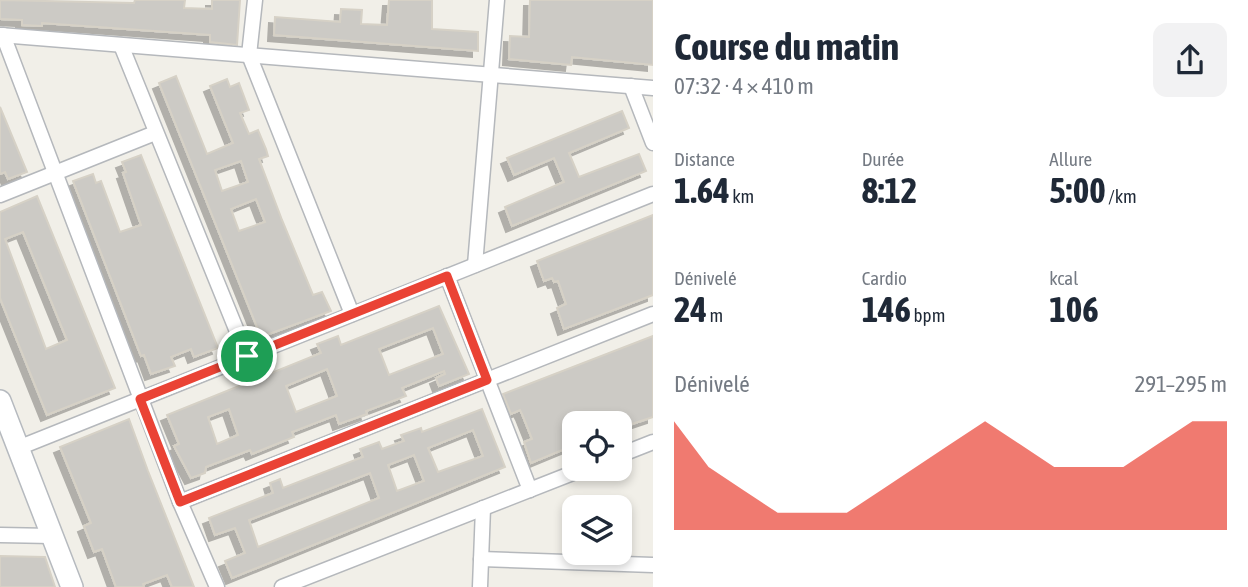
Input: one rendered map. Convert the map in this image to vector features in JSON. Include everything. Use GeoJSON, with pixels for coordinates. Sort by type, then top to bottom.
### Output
{"type":"FeatureCollection","features":[{"type":"Feature","properties":{"kind":"street"},"geometry":{"type":"LineString","coordinates":[[255,0],[249,55],[352,314]]}},
{"type":"Feature","properties":{"kind":"street"},"geometry":{"type":"LineString","coordinates":[[475,265],[497,0]]}},
{"type":"Feature","properties":{"kind":"street"},"geometry":{"type":"LineString","coordinates":[[218,587],[180,502],[1,35],[653,88]]}},
{"type":"Feature","properties":{"kind":"street"},"geometry":{"type":"LineString","coordinates":[[121,45],[247,356]]}},
{"type":"Feature","properties":{"kind":"street"},"geometry":{"type":"LineString","coordinates":[[631,86],[653,143]]}},
{"type":"Feature","properties":{"kind":"street"},"geometry":{"type":"LineString","coordinates":[[0,195],[155,133]]}},
{"type":"Feature","properties":{"kind":"street"},"geometry":{"type":"LineString","coordinates":[[18,448],[653,194]]}},
{"type":"Feature","properties":{"kind":"street"},"geometry":{"type":"LineString","coordinates":[[447,276],[530,490]]}},
{"type":"Feature","properties":{"kind":"street"},"geometry":{"type":"LineString","coordinates":[[180,502],[653,314]]}},
{"type":"Feature","properties":{"kind":"street"},"geometry":{"type":"LineString","coordinates":[[0,401],[72,587]]}},
{"type":"Feature","properties":{"kind":"street"},"geometry":{"type":"LineString","coordinates":[[632,450],[653,442]]}},
{"type":"Feature","properties":{"kind":"street"},"geometry":{"type":"LineString","coordinates":[[282,587],[562,477]]}},
{"type":"Feature","properties":{"kind":"street"},"geometry":{"type":"LineString","coordinates":[[480,587],[483,508]]}},
{"type":"Feature","properties":{"kind":"street"},"geometry":{"type":"LineString","coordinates":[[0,535],[52,536]]}},
{"type":"Feature","properties":{"kind":"street"},"geometry":{"type":"LineString","coordinates":[[481,559],[653,565]]}},
{"type":"Feature","properties":{"kind":"building"},"geometry":{"type":"Polygon","coordinates":[[[0,0],[134,3],[135,0],[185,0],[184,8],[212,9],[212,0],[240,0],[237,45],[210,42],[210,35],[42,23],[42,26],[22,25],[22,20],[0,19],[0,0]]]}},
{"type":"Feature","properties":{"kind":"building"},"geometry":{"type":"Polygon","coordinates":[[[389,0],[432,0],[432,29],[478,32],[478,51],[274,35],[275,17],[340,22],[341,9],[362,10],[361,24],[387,25],[389,0]]]}},
{"type":"Feature","properties":{"kind":"building"},"geometry":{"type":"Polygon","coordinates":[[[530,0],[653,0],[653,65],[572,57],[571,65],[509,59],[510,36],[529,37],[530,0]]]}},
{"type":"Feature","properties":{"kind":"building"},"geometry":{"type":"Polygon","coordinates":[[[176,76],[207,154],[233,143],[210,86],[227,79],[230,87],[239,83],[249,110],[240,113],[249,134],[258,130],[266,149],[268,156],[259,159],[282,220],[313,295],[322,292],[331,311],[261,337],[159,83],[176,76]],[[241,161],[215,170],[222,191],[248,182],[241,161]],[[256,199],[231,209],[239,231],[265,222],[256,199]]]}},
{"type":"Feature","properties":{"kind":"building"},"geometry":{"type":"Polygon","coordinates":[[[0,107],[27,172],[8,179],[5,172],[0,174],[0,107]]]}},
{"type":"Feature","properties":{"kind":"building"},"geometry":{"type":"Polygon","coordinates":[[[622,111],[629,128],[569,153],[579,177],[639,154],[646,171],[512,226],[505,207],[564,182],[554,158],[514,175],[507,158],[622,111]]]}},
{"type":"Feature","properties":{"kind":"building"},"geometry":{"type":"Polygon","coordinates":[[[141,155],[218,348],[194,357],[191,349],[171,357],[175,366],[151,374],[144,355],[141,356],[73,181],[93,174],[96,183],[101,181],[120,232],[141,225],[123,173],[126,172],[122,162],[141,155]]]}},
{"type":"Feature","properties":{"kind":"building"},"geometry":{"type":"Polygon","coordinates":[[[37,196],[115,388],[47,415],[0,298],[0,212],[37,196]],[[23,232],[5,239],[46,349],[67,340],[23,232]]]}},
{"type":"Feature","properties":{"kind":"building"},"geometry":{"type":"Polygon","coordinates":[[[653,215],[653,295],[564,329],[557,308],[566,304],[558,281],[554,282],[552,278],[544,281],[537,261],[653,215]]]}},
{"type":"Feature","properties":{"kind":"building"},"geometry":{"type":"Polygon","coordinates":[[[439,306],[469,374],[439,386],[436,378],[445,374],[444,371],[402,388],[406,396],[366,411],[367,414],[339,424],[336,415],[292,432],[294,437],[252,454],[250,450],[206,467],[205,473],[191,478],[174,446],[179,444],[167,415],[321,353],[317,344],[338,336],[341,345],[439,306]],[[433,328],[379,349],[389,375],[443,354],[433,328]],[[327,369],[286,386],[296,412],[337,396],[327,369]],[[229,409],[208,417],[217,444],[238,435],[229,409]]]}},
{"type":"Feature","properties":{"kind":"building"},"geometry":{"type":"Polygon","coordinates":[[[653,336],[653,417],[632,424],[632,411],[562,411],[562,450],[531,463],[524,442],[532,439],[522,414],[520,410],[511,414],[503,394],[653,336]]]}},
{"type":"Feature","properties":{"kind":"building"},"geometry":{"type":"Polygon","coordinates":[[[482,409],[505,467],[232,578],[225,561],[245,553],[235,528],[215,535],[209,518],[273,493],[270,483],[280,479],[283,488],[363,457],[360,449],[379,442],[382,449],[404,441],[401,435],[421,428],[422,432],[482,409]],[[473,430],[428,448],[438,472],[483,456],[473,430]],[[414,455],[388,465],[397,491],[424,481],[414,455]],[[370,473],[249,520],[258,547],[379,498],[370,473]]]}},
{"type":"Feature","properties":{"kind":"building"},"geometry":{"type":"Polygon","coordinates":[[[129,419],[194,587],[172,587],[167,575],[143,584],[144,587],[116,587],[102,549],[94,552],[84,526],[91,523],[60,447],[129,419]]]}},
{"type":"Feature","properties":{"kind":"building"},"geometry":{"type":"Polygon","coordinates":[[[0,556],[45,557],[55,587],[0,587],[0,556]]]}},
{"type":"Feature","properties":{"kind":"route"},"geometry":{"type":"LineString","coordinates":[[447,276],[487,380],[180,502],[140,399],[247,356],[447,276]]}}]}
